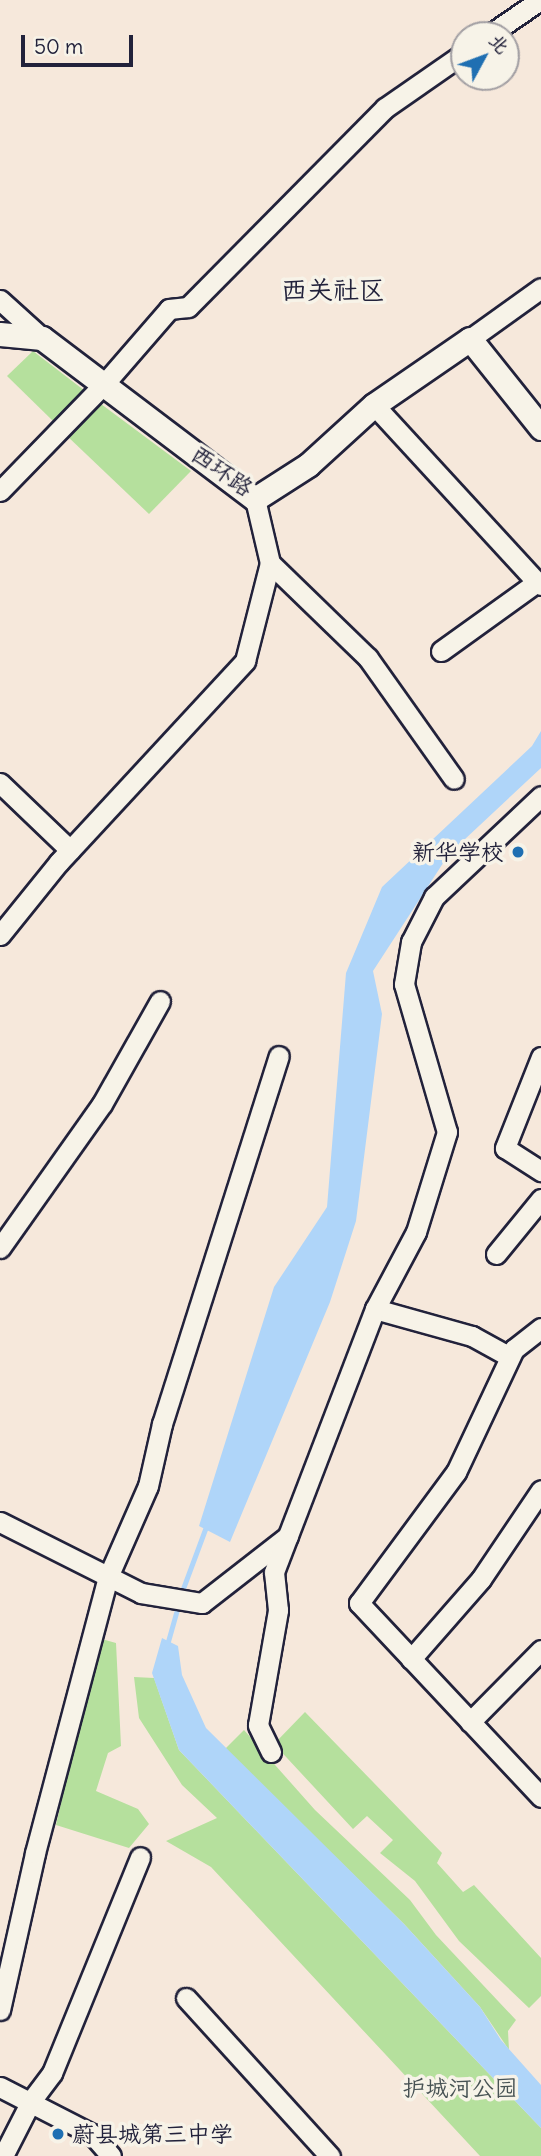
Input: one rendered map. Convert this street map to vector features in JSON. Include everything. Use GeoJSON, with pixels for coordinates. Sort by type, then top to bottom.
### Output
{"type":"FeatureCollection","features":[{"type":"Feature","properties":{"kind":"main road"},"geometry":{"type":"LineString","coordinates":[[1,334],[43,338]]}},
{"type":"Feature","properties":{"kind":"main road","name":"西环路"},"geometry":{"type":"LineString","coordinates":[[43,338],[255,499],[308,465],[374,405],[470,340]]}},
{"type":"Feature","properties":{"kind":"main road"},"geometry":{"type":"LineString","coordinates":[[470,340],[541,428]]}},
{"type":"Feature","properties":{"kind":"street"},"geometry":{"type":"LineString","coordinates":[[509,21],[540,0]]}},
{"type":"Feature","properties":{"kind":"street"},"geometry":{"type":"LineString","coordinates":[[0,491],[105,383],[169,309],[188,307],[385,108],[450,62]]}},
{"type":"Feature","properties":{"kind":"street"},"geometry":{"type":"LineString","coordinates":[[470,340],[541,288]]}},
{"type":"Feature","properties":{"kind":"street"},"geometry":{"type":"LineString","coordinates":[[0,300],[43,338]]}},
{"type":"Feature","properties":{"kind":"street"},"geometry":{"type":"LineString","coordinates":[[374,405],[539,583],[441,651]]}},
{"type":"Feature","properties":{"kind":"street"},"geometry":{"type":"LineString","coordinates":[[0,936],[70,850],[245,661],[270,563],[255,499]]}},
{"type":"Feature","properties":{"kind":"street"},"geometry":{"type":"LineString","coordinates":[[270,563],[368,658],[454,779]]}},
{"type":"Feature","properties":{"kind":"street"},"geometry":{"type":"LineString","coordinates":[[0,783],[70,850]]}},
{"type":"Feature","properties":{"kind":"street"},"geometry":{"type":"LineString","coordinates":[[271,1752],[258,1725],[278,1611],[274,1572],[375,1309],[416,1232],[447,1132],[404,984],[411,942],[434,897],[541,796]]}},
{"type":"Feature","properties":{"kind":"street"},"geometry":{"type":"LineString","coordinates":[[0,1248],[102,1104],[160,1001]]}},
{"type":"Feature","properties":{"kind":"street"},"geometry":{"type":"LineString","coordinates":[[0,2010],[7,1949],[108,1577],[148,1486],[162,1424],[279,1056]]}},
{"type":"Feature","properties":{"kind":"street"},"geometry":{"type":"LineString","coordinates":[[541,1057],[505,1149],[541,1171]]}},
{"type":"Feature","properties":{"kind":"street"},"geometry":{"type":"LineString","coordinates":[[496,1254],[541,1199]]}},
{"type":"Feature","properties":{"kind":"street"},"geometry":{"type":"LineString","coordinates":[[375,1309],[472,1336],[510,1357]]}},
{"type":"Feature","properties":{"kind":"street"},"geometry":{"type":"LineString","coordinates":[[541,1328],[510,1357],[456,1472],[359,1603],[541,1796]]}},
{"type":"Feature","properties":{"kind":"street"},"geometry":{"type":"LineString","coordinates":[[411,1659],[481,1580],[541,1490]]}},
{"type":"Feature","properties":{"kind":"street"},"geometry":{"type":"LineString","coordinates":[[0,1522],[141,1593],[155,1592],[202,1603],[288,1536]]}},
{"type":"Feature","properties":{"kind":"street"},"geometry":{"type":"LineString","coordinates":[[470,1722],[541,1650]]}},
{"type":"Feature","properties":{"kind":"street"},"geometry":{"type":"LineString","coordinates":[[3,2156],[32,2101],[52,2073],[140,1857]]}},
{"type":"Feature","properties":{"kind":"street"},"geometry":{"type":"LineString","coordinates":[[186,1998],[331,2156]]}},
{"type":"Feature","properties":{"kind":"street"},"geometry":{"type":"LineString","coordinates":[[0,2087],[92,2134],[111,2156]]}},
{"type":"Feature","properties":{"kind":"green space"},"geometry":{"type":"Polygon","coordinates":[[[33,351],[85,391],[54,422],[7,376],[33,351]]]}},
{"type":"Feature","properties":{"kind":"green space"},"geometry":{"type":"Polygon","coordinates":[[[97,401],[191,471],[149,514],[65,434],[97,401]]]}},
{"type":"Feature","properties":{"kind":"green space"},"geometry":{"type":"Polygon","coordinates":[[[98,1638],[116,1643],[121,1746],[108,1753],[96,1791],[138,1809],[149,1824],[129,1848],[56,1825],[98,1638]]]}},
{"type":"Feature","properties":{"kind":"green space","name":"护城河公园"},"geometry":{"type":"Polygon","coordinates":[[[134,1677],[154,1678],[179,1750],[541,2128],[541,2156],[480,2156],[211,1867],[166,1841],[217,1818],[182,1785],[139,1718],[134,1677]]]}},
{"type":"Feature","properties":{"kind":"green space","name":"护城河公园"},"geometry":{"type":"Polygon","coordinates":[[[305,1712],[442,1853],[437,1863],[463,1892],[474,1885],[541,1958],[541,1996],[529,2008],[459,1941],[415,1881],[380,1853],[393,1840],[367,1816],[353,1829],[274,1744],[305,1712]]]}},
{"type":"Feature","properties":{"kind":"green space","name":"护城河公园"},"geometry":{"type":"Polygon","coordinates":[[[244,1730],[315,1810],[410,1900],[436,1935],[516,2020],[508,2031],[509,2050],[480,2007],[404,1924],[225,1749],[244,1730]]]}},
{"type":"Feature","properties":{"kind":"water"},"geometry":{"type":"Polygon","coordinates":[[[541,731],[541,768],[449,854],[373,971],[382,1014],[356,1221],[330,1302],[230,1542],[199,1526],[274,1287],[327,1207],[346,973],[382,887],[532,746],[541,731]]]}},
{"type":"Feature","properties":{"kind":"water"},"geometry":{"type":"Polygon","coordinates":[[[162,1638],[178,1646],[182,1675],[206,1728],[404,1924],[480,2007],[501,2040],[541,2085],[541,2128],[179,1750],[152,1673],[162,1638]]]}},
{"type":"Feature","properties":{"kind":"waterway"},"geometry":{"type":"LineString","coordinates":[[181,1594],[207,1524]]}},
{"type":"Feature","properties":{"kind":"waterway"},"geometry":{"type":"LineString","coordinates":[[167,1645],[178,1606]]}},
{"type":"Feature","properties":{"kind":"place","name":"新华学校"},"geometry":{"type":"Point","coordinates":[518,852]}},
{"type":"Feature","properties":{"kind":"place","name":"蔚县城第三中学"},"geometry":{"type":"Point","coordinates":[58,2134]}},
{"type":"Feature","properties":{"kind":"district","name":"西关社区"},"geometry":{"type":"Point","coordinates":[333,290]}}]}
